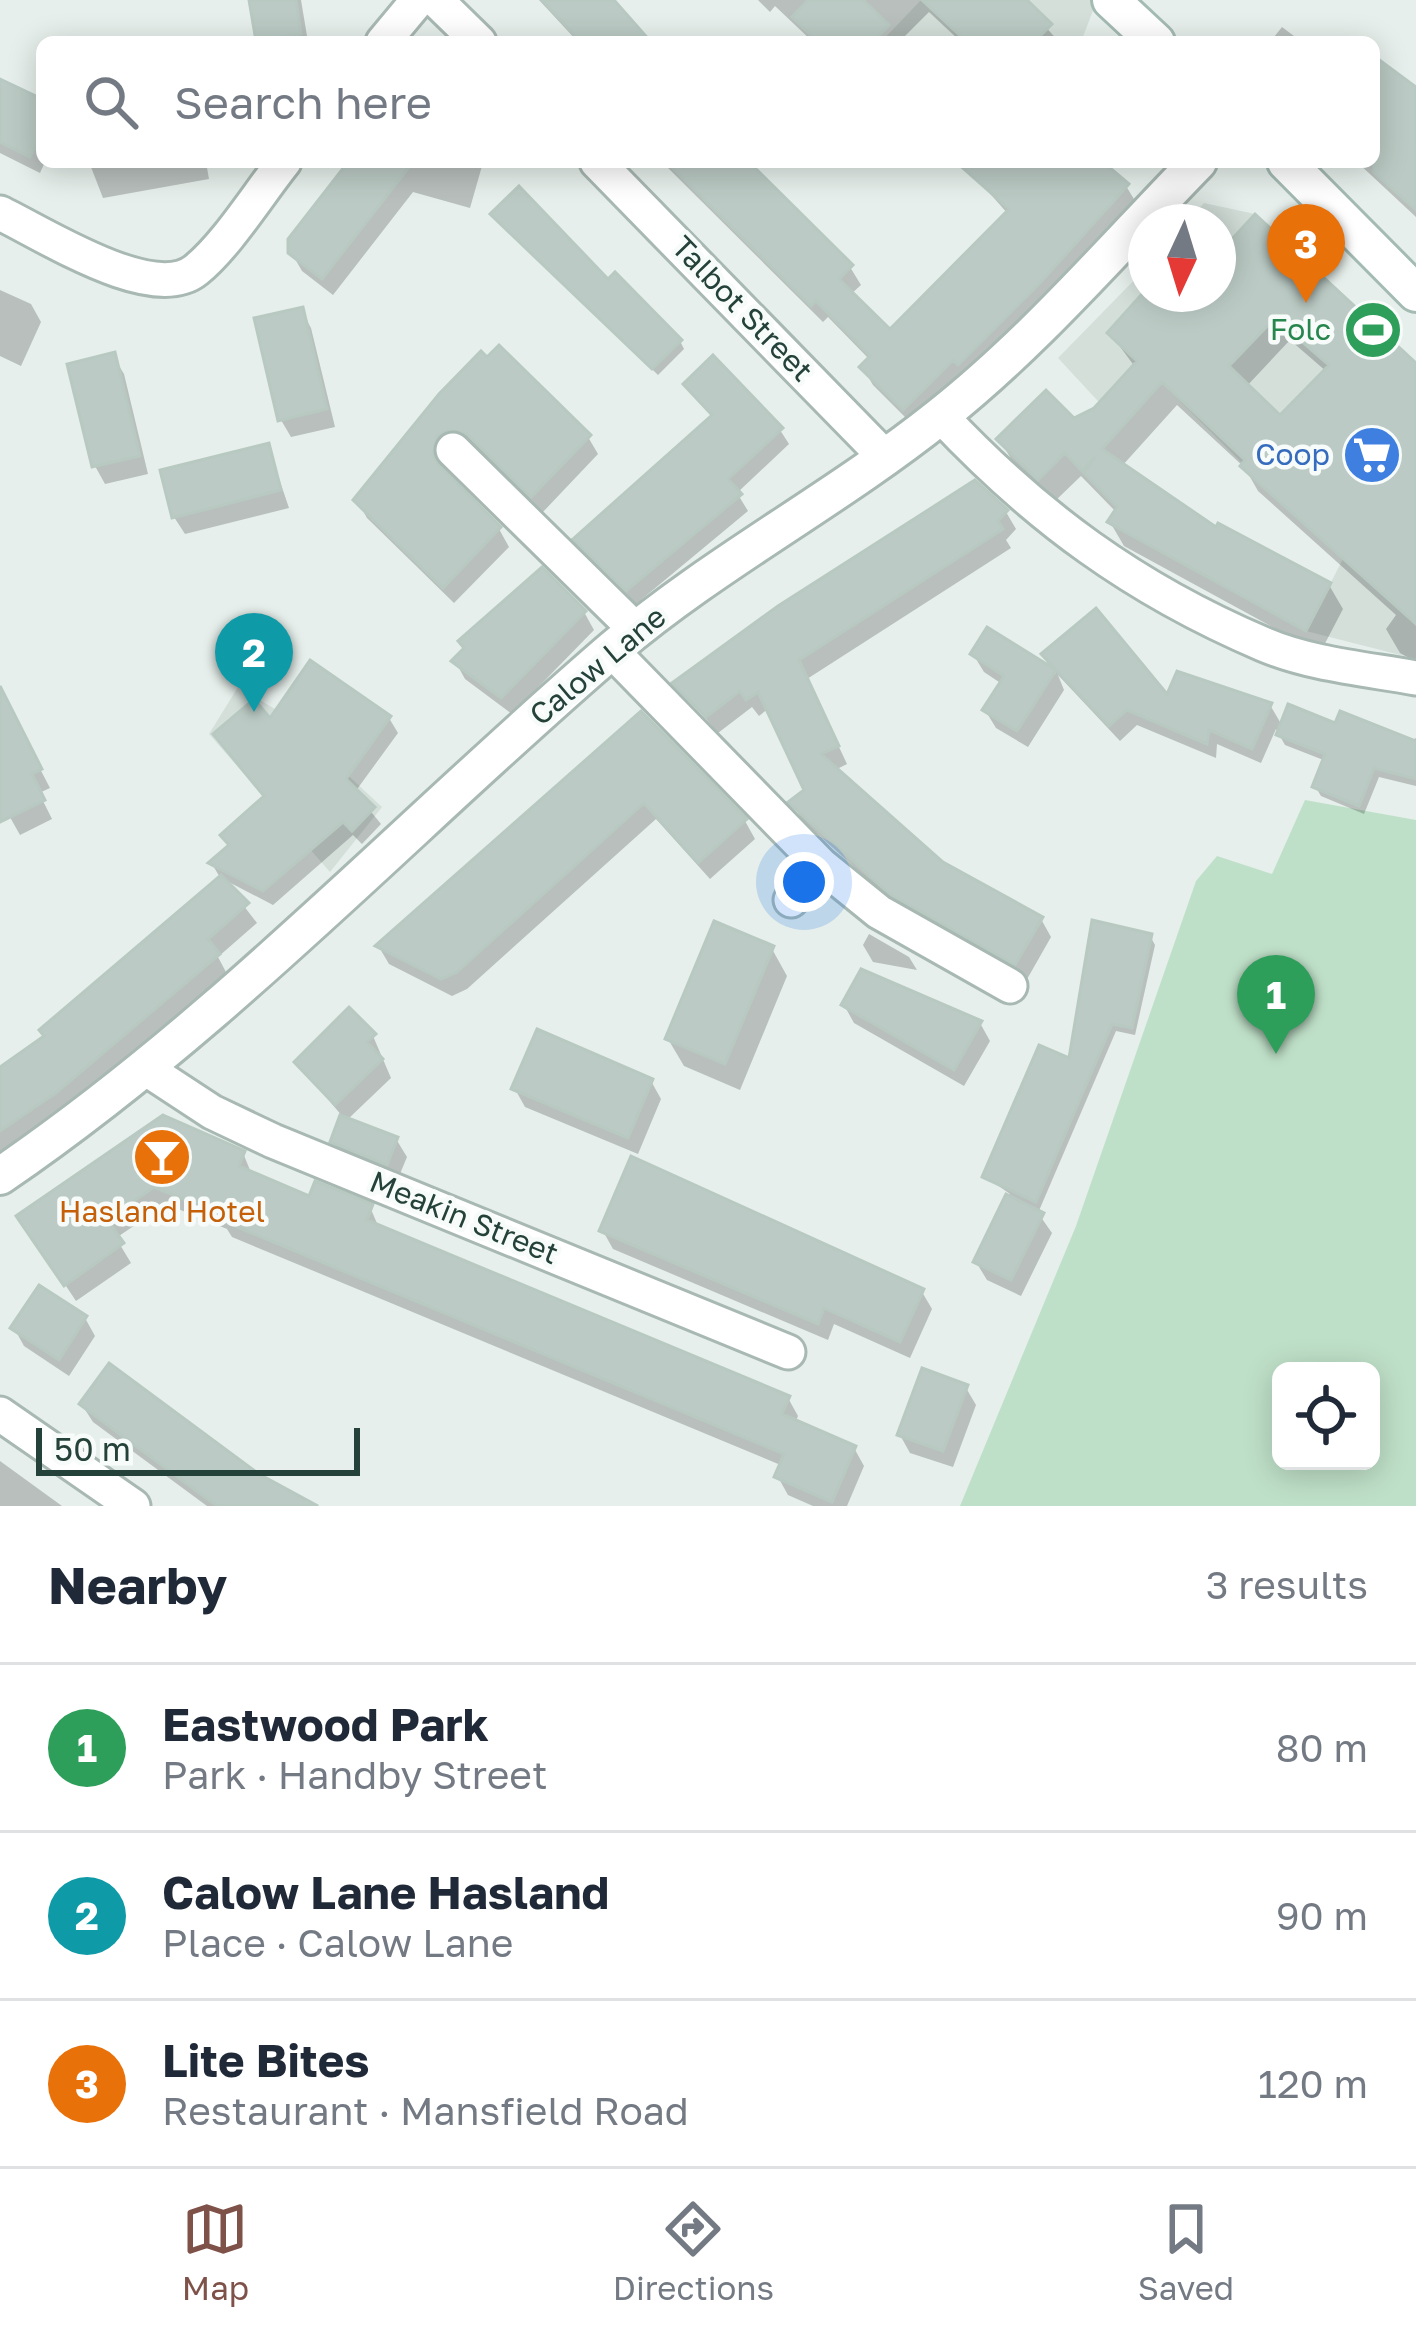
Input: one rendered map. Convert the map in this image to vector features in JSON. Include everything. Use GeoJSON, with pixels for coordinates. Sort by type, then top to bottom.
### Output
{"type":"FeatureCollection","features":[{"type":"Feature","properties":{"kind":"street"},"geometry":{"type":"LineString","coordinates":[[388,36],[418,0]]}},
{"type":"Feature","properties":{"kind":"street"},"geometry":{"type":"LineString","coordinates":[[436,0],[473,36]]}},
{"type":"Feature","properties":{"kind":"street"},"geometry":{"type":"LineString","coordinates":[[1112,0],[1150,36]]}},
{"type":"Feature","properties":{"kind":"street"},"geometry":{"type":"LineString","coordinates":[[0,213],[125,273],[172,281],[196,270],[279,168]]}},
{"type":"Feature","properties":{"kind":"street","name":"Talbot Street"},"geometry":{"type":"LineString","coordinates":[[603,168],[885,457]]}},
{"type":"Feature","properties":{"kind":"street","name":"Calow Lane"},"geometry":{"type":"LineString","coordinates":[[0,1176],[148,1070],[624,640],[940,416],[1021,344],[1192,168]]}},
{"type":"Feature","properties":{"kind":"street"},"geometry":{"type":"LineString","coordinates":[[1292,168],[1416,293]]}},
{"type":"Feature","properties":{"kind":"street"},"geometry":{"type":"LineString","coordinates":[[940,416],[1073,540],[1151,585],[1265,645],[1416,678]]}},
{"type":"Feature","properties":{"kind":"street"},"geometry":{"type":"LineString","coordinates":[[453,449],[821,865],[879,912],[1010,986]]}},
{"type":"Feature","properties":{"kind":"street"},"geometry":{"type":"LineString","coordinates":[[791,900],[821,865]]}},
{"type":"Feature","properties":{"kind":"street","name":"Meakin Street"},"geometry":{"type":"LineString","coordinates":[[148,1070],[212,1112],[273,1141],[788,1352]]}},
{"type":"Feature","properties":{"kind":"street"},"geometry":{"type":"LineString","coordinates":[[0,1414],[133,1506]]}},
{"type":"Feature","properties":{"kind":"shaded area"},"geometry":{"type":"Polygon","coordinates":[[[921,0],[1097,0],[1083,36],[887,36],[921,0]]]}},
{"type":"Feature","properties":{"kind":"shaded area"},"geometry":{"type":"Polygon","coordinates":[[[1236,210],[1255,214],[1416,363],[1416,659],[1306,631],[1348,549],[1285,506],[1162,383],[1122,427],[1058,358],[1128,286],[1128,312],[1236,312],[1236,210]]]}},
{"type":"Feature","properties":{"kind":"shaded area"},"geometry":{"type":"Polygon","coordinates":[[[238,687],[280,712],[382,807],[330,872],[209,734],[238,687]]]}},
{"type":"Feature","properties":{"kind":"green space"},"geometry":{"type":"Polygon","coordinates":[[[1305,800],[1416,820],[1416,1506],[960,1506],[1076,1226],[1196,881],[1217,856],[1272,874],[1305,800]]]}},
{"type":"Feature","properties":{"kind":"building"},"geometry":{"type":"Polygon","coordinates":[[[249,0],[296,0],[301,34],[255,36],[249,0]]]}},
{"type":"Feature","properties":{"kind":"building"},"geometry":{"type":"Polygon","coordinates":[[[542,0],[614,0],[646,36],[575,36],[542,0]]]}},
{"type":"Feature","properties":{"kind":"building"},"geometry":{"type":"Polygon","coordinates":[[[808,0],[863,0],[889,25],[879,36],[812,36],[792,17],[808,0]]]}},
{"type":"Feature","properties":{"kind":"building"},"geometry":{"type":"Polygon","coordinates":[[[922,0],[1027,0],[1052,24],[1040,36],[961,36],[922,0]]]}},
{"type":"Feature","properties":{"kind":"building"},"geometry":{"type":"Polygon","coordinates":[[[1380,60],[1416,87],[1416,210],[1374,172],[1380,168],[1380,60]]]}},
{"type":"Feature","properties":{"kind":"building"},"geometry":{"type":"Polygon","coordinates":[[[0,79],[36,96],[36,144],[30,157],[0,142],[0,79]]]}},
{"type":"Feature","properties":{"kind":"building"},"geometry":{"type":"Polygon","coordinates":[[[343,168],[408,168],[322,279],[288,253],[288,239],[343,168]]]}},
{"type":"Feature","properties":{"kind":"building"},"geometry":{"type":"Polygon","coordinates":[[[673,168],[755,168],[853,265],[839,279],[890,329],[1009,209],[963,168],[1110,168],[1129,184],[958,365],[953,360],[903,410],[859,367],[870,356],[816,301],[811,306],[673,168]]]}},
{"type":"Feature","properties":{"kind":"building"},"geometry":{"type":"Polygon","coordinates":[[[519,186],[608,279],[615,272],[682,340],[652,369],[490,214],[519,186]]]}},
{"type":"Feature","properties":{"kind":"building"},"geometry":{"type":"Polygon","coordinates":[[[1255,214],[1416,363],[1416,624],[1240,466],[1245,460],[1162,382],[1102,449],[1216,527],[1218,523],[1331,583],[1306,631],[1107,522],[1117,507],[1084,473],[1095,457],[1082,471],[1065,453],[1038,480],[996,439],[1046,390],[1074,418],[1094,408],[1137,361],[1107,333],[1128,310],[1236,312],[1236,235],[1255,214]],[[1275,318],[1229,366],[1280,415],[1329,365],[1275,318]]]}},
{"type":"Feature","properties":{"kind":"building"},"geometry":{"type":"Polygon","coordinates":[[[303,307],[327,409],[278,421],[254,318],[303,307]]]}},
{"type":"Feature","properties":{"kind":"building"},"geometry":{"type":"Polygon","coordinates":[[[499,345],[591,435],[531,497],[467,434],[449,430],[437,436],[433,454],[438,464],[501,527],[443,588],[353,500],[439,394],[481,351],[487,357],[499,345]]]}},
{"type":"Feature","properties":{"kind":"building"},"geometry":{"type":"Polygon","coordinates":[[[115,352],[140,456],[92,467],[67,364],[115,352]]]}},
{"type":"Feature","properties":{"kind":"building"},"geometry":{"type":"Polygon","coordinates":[[[713,355],[783,428],[728,479],[742,494],[626,591],[573,539],[712,415],[683,384],[713,355]]]}},
{"type":"Feature","properties":{"kind":"building"},"geometry":{"type":"Polygon","coordinates":[[[269,443],[281,490],[172,518],[160,470],[269,443]]]}},
{"type":"Feature","properties":{"kind":"building"},"geometry":{"type":"Polygon","coordinates":[[[975,480],[1008,510],[998,521],[1003,529],[799,660],[839,746],[821,754],[943,862],[1043,917],[1015,965],[891,895],[788,802],[804,790],[758,692],[746,700],[740,691],[706,717],[672,683],[778,606],[975,480]]]}},
{"type":"Feature","properties":{"kind":"building"},"geometry":{"type":"Polygon","coordinates":[[[542,567],[586,611],[501,698],[451,661],[464,648],[458,641],[542,567]]]}},
{"type":"Feature","properties":{"kind":"building"},"geometry":{"type":"Polygon","coordinates":[[[1096,608],[1167,694],[1177,671],[1272,703],[1252,749],[1209,730],[1207,744],[1127,710],[1109,726],[1041,654],[1096,608]]]}},
{"type":"Feature","properties":{"kind":"building"},"geometry":{"type":"Polygon","coordinates":[[[987,627],[1056,670],[1017,731],[982,710],[1004,676],[970,654],[987,627]]]}},
{"type":"Feature","properties":{"kind":"building"},"geometry":{"type":"Polygon","coordinates":[[[310,660],[391,716],[346,779],[375,807],[352,831],[343,822],[263,891],[208,863],[229,845],[220,835],[264,796],[213,734],[254,699],[270,718],[310,660]]]}},
{"type":"Feature","properties":{"kind":"building"},"geometry":{"type":"Polygon","coordinates":[[[0,686],[42,769],[32,774],[45,800],[0,822],[0,686]]]}},
{"type":"Feature","properties":{"kind":"building"},"geometry":{"type":"Polygon","coordinates":[[[1288,704],[1335,723],[1340,711],[1416,741],[1416,779],[1374,768],[1359,806],[1312,787],[1325,754],[1276,735],[1288,704]]]}},
{"type":"Feature","properties":{"kind":"building"},"geometry":{"type":"Polygon","coordinates":[[[641,711],[747,819],[698,863],[644,803],[457,972],[441,979],[375,946],[641,711]]]}},
{"type":"Feature","properties":{"kind":"building"},"geometry":{"type":"Polygon","coordinates":[[[221,875],[249,903],[208,939],[220,954],[57,1092],[0,1131],[0,1067],[44,1036],[39,1030],[221,875]]]}},
{"type":"Feature","properties":{"kind":"building"},"geometry":{"type":"Polygon","coordinates":[[[1092,920],[1152,934],[1132,1028],[1112,1024],[1036,1202],[982,1177],[1039,1045],[1069,1058],[1092,920]]]}},
{"type":"Feature","properties":{"kind":"building"},"geometry":{"type":"Polygon","coordinates":[[[714,921],[774,946],[725,1064],[665,1039],[714,921]]]}},
{"type":"Feature","properties":{"kind":"building"},"geometry":{"type":"Polygon","coordinates":[[[861,969],[982,1021],[954,1070],[841,1005],[861,969]]]}},
{"type":"Feature","properties":{"kind":"building"},"geometry":{"type":"Polygon","coordinates":[[[349,1007],[376,1034],[367,1042],[383,1059],[335,1105],[294,1062],[349,1007]]]}},
{"type":"Feature","properties":{"kind":"building"},"geometry":{"type":"Polygon","coordinates":[[[537,1029],[653,1079],[628,1138],[511,1089],[537,1029]]]}},
{"type":"Feature","properties":{"kind":"building"},"geometry":{"type":"Polygon","coordinates":[[[163,1115],[245,1151],[239,1166],[309,1196],[315,1181],[373,1204],[367,1220],[790,1396],[782,1414],[856,1446],[832,1502],[774,1477],[784,1454],[218,1219],[220,1214],[154,1187],[107,1220],[124,1243],[64,1286],[16,1216],[163,1115]]]}},
{"type":"Feature","properties":{"kind":"building"},"geometry":{"type":"Polygon","coordinates":[[[340,1115],[398,1137],[387,1165],[330,1142],[340,1115]]]}},
{"type":"Feature","properties":{"kind":"building"},"geometry":{"type":"Polygon","coordinates":[[[631,1156],[924,1289],[900,1342],[824,1308],[818,1324],[599,1231],[631,1156]]]}},
{"type":"Feature","properties":{"kind":"building"},"geometry":{"type":"Polygon","coordinates":[[[1006,1194],[1044,1213],[1011,1280],[973,1262],[1006,1194]]]}},
{"type":"Feature","properties":{"kind":"building"},"geometry":{"type":"Polygon","coordinates":[[[39,1285],[87,1316],[59,1360],[10,1328],[39,1285]]]}},
{"type":"Feature","properties":{"kind":"building"},"geometry":{"type":"Polygon","coordinates":[[[109,1363],[259,1474],[318,1506],[217,1506],[79,1404],[109,1363]]]}},
{"type":"Feature","properties":{"kind":"building"},"geometry":{"type":"Polygon","coordinates":[[[922,1368],[968,1385],[943,1451],[897,1435],[922,1368]]]}},
{"type":"Feature","properties":{"kind":"place","name":"Lite Bites"},"geometry":{"type":"Point","coordinates":[1306,303]}},
{"type":"Feature","properties":{"kind":"place","name":"Folc"},"geometry":{"type":"Point","coordinates":[1373,330]}},
{"type":"Feature","properties":{"kind":"place","name":"Coop"},"geometry":{"type":"Point","coordinates":[1372,455]}},
{"type":"Feature","properties":{"kind":"place","name":"Calow Lane Hasland"},"geometry":{"type":"Point","coordinates":[254,712]}},
{"type":"Feature","properties":{"kind":"place","name":"Eastwood Park"},"geometry":{"type":"Point","coordinates":[1276,1054]}},
{"type":"Feature","properties":{"kind":"place","name":"Hasland Hotel"},"geometry":{"type":"Point","coordinates":[162,1157]}}]}
